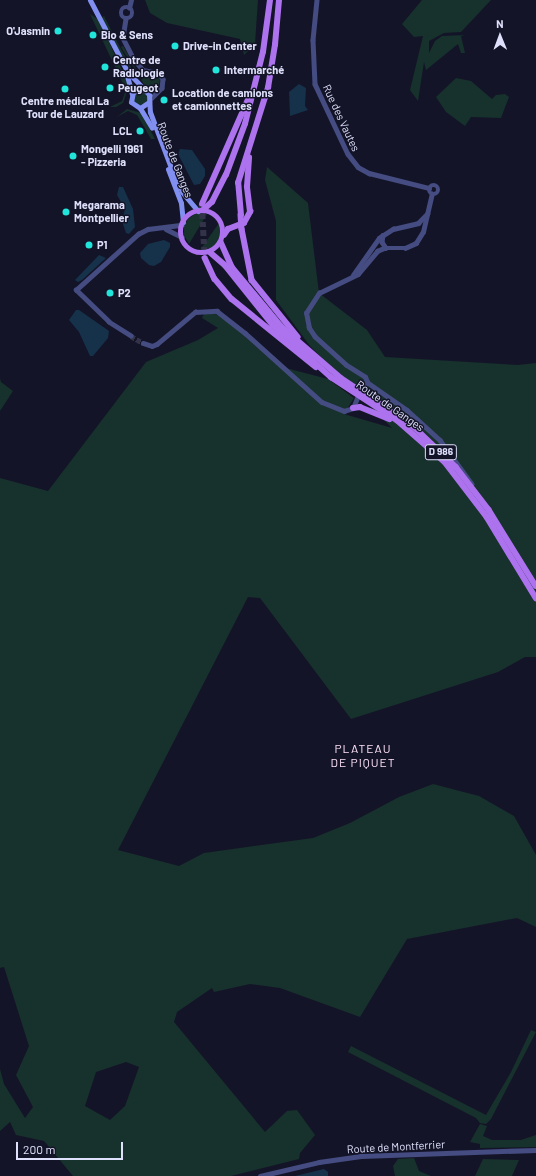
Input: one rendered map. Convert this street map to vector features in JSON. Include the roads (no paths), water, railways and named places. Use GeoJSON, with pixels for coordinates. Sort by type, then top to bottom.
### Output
{"type":"FeatureCollection","features":[{"type":"Feature","properties":{"kind":"main road"},"geometry":{"type":"LineString","coordinates":[[90,0],[121,61],[132,94],[132,104],[140,108],[149,101],[145,91],[121,61]]}},
{"type":"Feature","properties":{"kind":"main road"},"geometry":{"type":"LineString","coordinates":[[253,140],[247,178],[250,212],[244,223],[228,229],[221,242],[210,252],[193,251],[186,246],[182,236],[183,223],[201,208],[212,202],[226,175],[255,91],[269,17],[270,0]]}},
{"type":"Feature","properties":{"kind":"main road"},"geometry":{"type":"LineString","coordinates":[[279,0],[278,18],[268,88],[253,140],[238,183],[240,215],[252,280],[310,353]]}},
{"type":"Feature","properties":{"kind":"main road"},"geometry":{"type":"LineString","coordinates":[[201,208],[249,99],[269,17]]}},
{"type":"Feature","properties":{"kind":"main road"},"geometry":{"type":"LineString","coordinates":[[132,94],[136,90],[145,91]]}},
{"type":"Feature","properties":{"kind":"main road","name":"Route de Ganges"},"geometry":{"type":"LineString","coordinates":[[149,101],[151,116],[177,182],[201,208]]}},
{"type":"Feature","properties":{"kind":"main road","name":"Route de Ganges"},"geometry":{"type":"LineString","coordinates":[[140,108],[151,125],[182,203],[183,223]]}},
{"type":"Feature","properties":{"kind":"main road"},"geometry":{"type":"LineString","coordinates":[[201,208],[219,218],[224,235]]}},
{"type":"Feature","properties":{"kind":"main road","name":"Route de Ganges"},"geometry":{"type":"LineString","coordinates":[[221,242],[232,267],[252,293],[310,353],[429,440],[456,467],[479,496],[536,586]]}},
{"type":"Feature","properties":{"kind":"main road","name":"Route de Ganges"},"geometry":{"type":"LineString","coordinates":[[210,252],[225,265],[273,325],[331,377],[397,420],[445,462],[460,479],[497,531],[536,598]]}},
{"type":"Feature","properties":{"kind":"main road"},"geometry":{"type":"LineString","coordinates":[[205,258],[215,280],[232,299],[307,361],[331,377]]}},
{"type":"Feature","properties":{"kind":"main road"},"geometry":{"type":"LineString","coordinates":[[351,409],[360,407],[397,420]]}},
{"type":"Feature","properties":{"kind":"street"},"geometry":{"type":"LineString","coordinates":[[131,0],[129,8],[122,12],[126,18],[123,36],[130,54],[143,70],[160,74],[163,86]]}},
{"type":"Feature","properties":{"kind":"street","name":"Rue des Vautes"},"geometry":{"type":"LineString","coordinates":[[317,0],[313,40],[315,84],[348,154],[358,167],[369,173],[429,188]]}},
{"type":"Feature","properties":{"kind":"street"},"geometry":{"type":"LineString","coordinates":[[126,18],[133,14],[129,8]]}},
{"type":"Feature","properties":{"kind":"street"},"geometry":{"type":"LineString","coordinates":[[145,91],[163,86]]}},
{"type":"Feature","properties":{"kind":"street"},"geometry":{"type":"LineString","coordinates":[[149,101],[163,86]]}},
{"type":"Feature","properties":{"kind":"street"},"geometry":{"type":"LineString","coordinates":[[432,194],[438,193],[438,188],[434,185],[429,188],[432,194],[423,232],[412,245],[386,248],[371,255],[360,271],[350,278],[319,293],[308,307],[307,321],[315,336],[346,365],[364,377],[367,382],[407,410],[440,440],[479,496]]}},
{"type":"Feature","properties":{"kind":"street"},"geometry":{"type":"LineString","coordinates":[[350,278],[371,247],[383,235],[396,228],[414,224],[422,220],[428,210]]}},
{"type":"Feature","properties":{"kind":"street"},"geometry":{"type":"LineString","coordinates":[[131,336],[108,322],[76,290],[138,234],[148,229],[162,228],[183,223]]}},
{"type":"Feature","properties":{"kind":"street"},"geometry":{"type":"LineString","coordinates":[[414,224],[421,226],[423,232]]}},
{"type":"Feature","properties":{"kind":"street"},"geometry":{"type":"LineString","coordinates":[[162,228],[182,236]]}},
{"type":"Feature","properties":{"kind":"street"},"geometry":{"type":"LineString","coordinates":[[383,235],[382,242],[386,248]]}},
{"type":"Feature","properties":{"kind":"street"},"geometry":{"type":"LineString","coordinates":[[143,343],[152,346],[157,344],[195,312],[217,311],[250,337],[311,395],[333,409],[351,409],[358,398]]}},
{"type":"Feature","properties":{"kind":"street"},"geometry":{"type":"LineString","coordinates":[[363,389],[367,382]]}},
{"type":"Feature","properties":{"kind":"street","name":"Route de Montferrier"},"geometry":{"type":"LineString","coordinates":[[260,1176],[319,1162],[361,1156],[536,1150]]}},
{"type":"Feature","properties":{"kind":"water"},"geometry":{"type":"Polygon","coordinates":[[[299,84],[306,88],[305,106],[308,110],[290,116],[289,92],[299,84]]]}},
{"type":"Feature","properties":{"kind":"water"},"geometry":{"type":"Polygon","coordinates":[[[180,149],[192,150],[205,169],[205,176],[200,184],[194,185],[178,154],[180,149]]]}},
{"type":"Feature","properties":{"kind":"water"},"geometry":{"type":"Polygon","coordinates":[[[119,187],[123,187],[133,209],[135,227],[129,234],[126,233],[122,221],[125,209],[117,195],[119,187]]]}},
{"type":"Feature","properties":{"kind":"water"},"geometry":{"type":"Polygon","coordinates":[[[164,240],[170,243],[170,247],[161,262],[154,266],[149,265],[141,258],[140,253],[148,244],[164,240]]]}},
{"type":"Feature","properties":{"kind":"water"},"geometry":{"type":"Polygon","coordinates":[[[99,255],[106,258],[82,280],[78,282],[75,280],[99,255]]]}},
{"type":"Feature","properties":{"kind":"water"},"geometry":{"type":"Polygon","coordinates":[[[76,310],[79,310],[109,331],[108,338],[93,356],[90,356],[79,332],[69,320],[76,310]]]}},
{"type":"Feature","properties":{"kind":"water"},"geometry":{"type":"Polygon","coordinates":[[[324,1169],[328,1172],[328,1176],[295,1176],[324,1169]]]}},
{"type":"Feature","properties":{"kind":"tunnel"},"geometry":{"type":"LineString","coordinates":[[202,205],[205,258]]}},
{"type":"Feature","properties":{"kind":"tunnel"},"geometry":{"type":"LineString","coordinates":[[131,336],[143,343]]}},
{"type":"Feature","properties":{"kind":"place","name":"O'Jasmin"},"geometry":{"type":"Point","coordinates":[58,31]}},
{"type":"Feature","properties":{"kind":"place","name":"Bio & Sens"},"geometry":{"type":"Point","coordinates":[93,35]}},
{"type":"Feature","properties":{"kind":"place","name":"Drive-in Center"},"geometry":{"type":"Point","coordinates":[175,46]}},
{"type":"Feature","properties":{"kind":"place","name":"Centre de Radiologie"},"geometry":{"type":"Point","coordinates":[105,67]}},
{"type":"Feature","properties":{"kind":"place","name":"Intermarché"},"geometry":{"type":"Point","coordinates":[216,70]}},
{"type":"Feature","properties":{"kind":"place","name":"Peugeot"},"geometry":{"type":"Point","coordinates":[110,88]}},
{"type":"Feature","properties":{"kind":"place","name":"Centre médical La Tour de Lauzard"},"geometry":{"type":"Point","coordinates":[65,89]}},
{"type":"Feature","properties":{"kind":"place","name":"Location de camions et camionnettes"},"geometry":{"type":"Point","coordinates":[164,100]}},
{"type":"Feature","properties":{"kind":"place","name":"LCL"},"geometry":{"type":"Point","coordinates":[140,131]}},
{"type":"Feature","properties":{"kind":"place","name":"Mongelli 1961 - Pizzeria"},"geometry":{"type":"Point","coordinates":[73,156]}},
{"type":"Feature","properties":{"kind":"place","name":"Megarama Montpellier"},"geometry":{"type":"Point","coordinates":[66,212]}},
{"type":"Feature","properties":{"kind":"place","name":"P1"},"geometry":{"type":"Point","coordinates":[89,245]}},
{"type":"Feature","properties":{"kind":"place","name":"P2"},"geometry":{"type":"Point","coordinates":[110,293]}},
{"type":"Feature","properties":{"kind":"district","name":"PLATEAU DE PIQUET"},"geometry":{"type":"Point","coordinates":[363,756]}}]}
